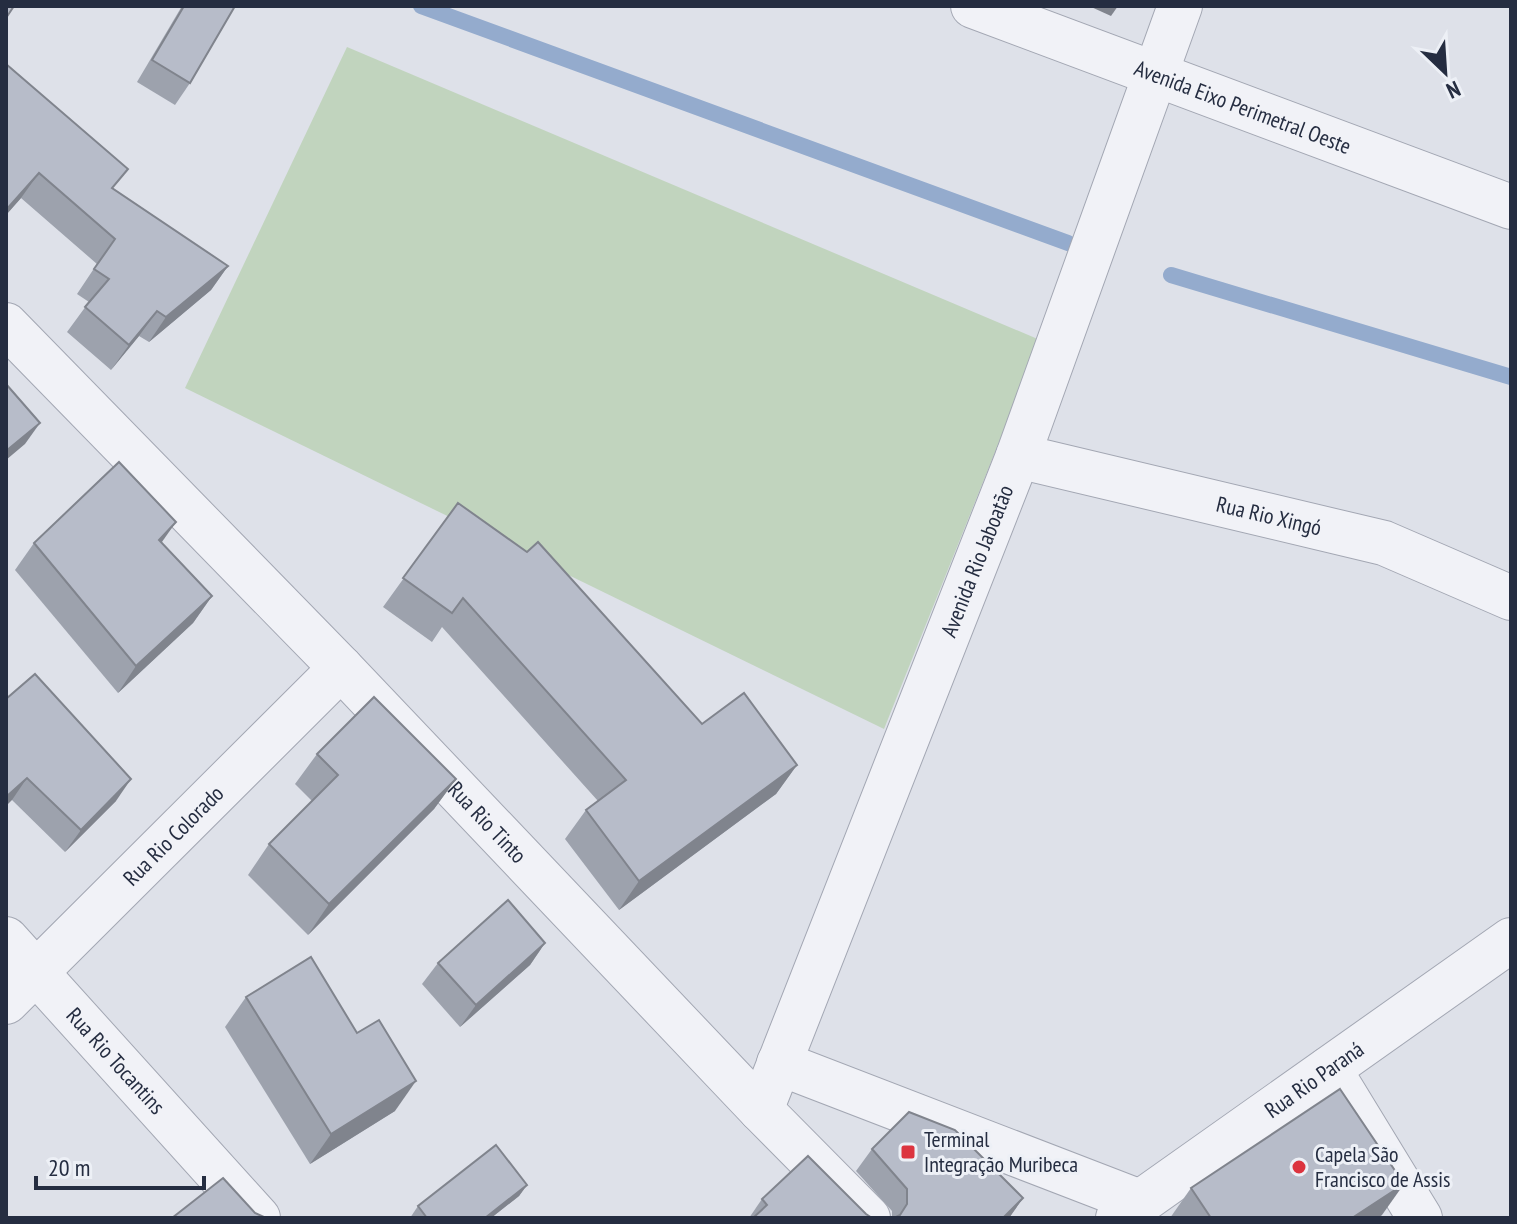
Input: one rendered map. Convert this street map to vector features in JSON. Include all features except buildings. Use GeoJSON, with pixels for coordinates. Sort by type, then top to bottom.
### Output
{"type":"FeatureCollection","features":[{"type":"Feature","properties":{"kind":"street","name":"Avenida Eixo Perimetral Oeste"},"geometry":{"type":"LineString","coordinates":[[973,6],[1511,207]]}},
{"type":"Feature","properties":{"kind":"street","name":"Avenida Rio Jaboatão"},"geometry":{"type":"LineString","coordinates":[[761,1110],[1018,456],[1180,6]]}},
{"type":"Feature","properties":{"kind":"street","name":"Rua Rio Tinto"},"geometry":{"type":"LineString","coordinates":[[6,325],[341,668],[761,1110],[868,1218]]}},
{"type":"Feature","properties":{"kind":"street","name":"Rua Rio Xingó"},"geometry":{"type":"LineString","coordinates":[[1018,456],[1384,543],[1511,598]]}},
{"type":"Feature","properties":{"kind":"street","name":"Rua Rio Colorado"},"geometry":{"type":"LineString","coordinates":[[6,1002],[341,668]]}},
{"type":"Feature","properties":{"kind":"street","name":"Rua Rio Tocantins"},"geometry":{"type":"LineString","coordinates":[[6,939],[258,1218]]}},
{"type":"Feature","properties":{"kind":"street","name":"Rua Rio Paraná"},"geometry":{"type":"LineString","coordinates":[[1129,1210],[1511,940]]}},
{"type":"Feature","properties":{"kind":"street"},"geometry":{"type":"LineString","coordinates":[[779,1063],[1129,1210]]}},
{"type":"Feature","properties":{"kind":"street"},"geometry":{"type":"LineString","coordinates":[[1329,1069],[1420,1218]]}},
{"type":"Feature","properties":{"kind":"green space"},"geometry":{"type":"Polygon","coordinates":[[[347,47],[1040,340],[884,729],[185,388],[347,47]]]}},
{"type":"Feature","properties":{"kind":"waterway"},"geometry":{"type":"LineString","coordinates":[[421,6],[1068,243]]}},
{"type":"Feature","properties":{"kind":"waterway"},"geometry":{"type":"LineString","coordinates":[[1171,275],[1511,377]]}},
{"type":"Feature","properties":{"kind":"place","name":"Terminal Integração Muribeca"},"geometry":{"type":"Point","coordinates":[908,1152]}},
{"type":"Feature","properties":{"kind":"place","name":"Capela São Francisco de Assis"},"geometry":{"type":"Point","coordinates":[1299,1167]}}]}
